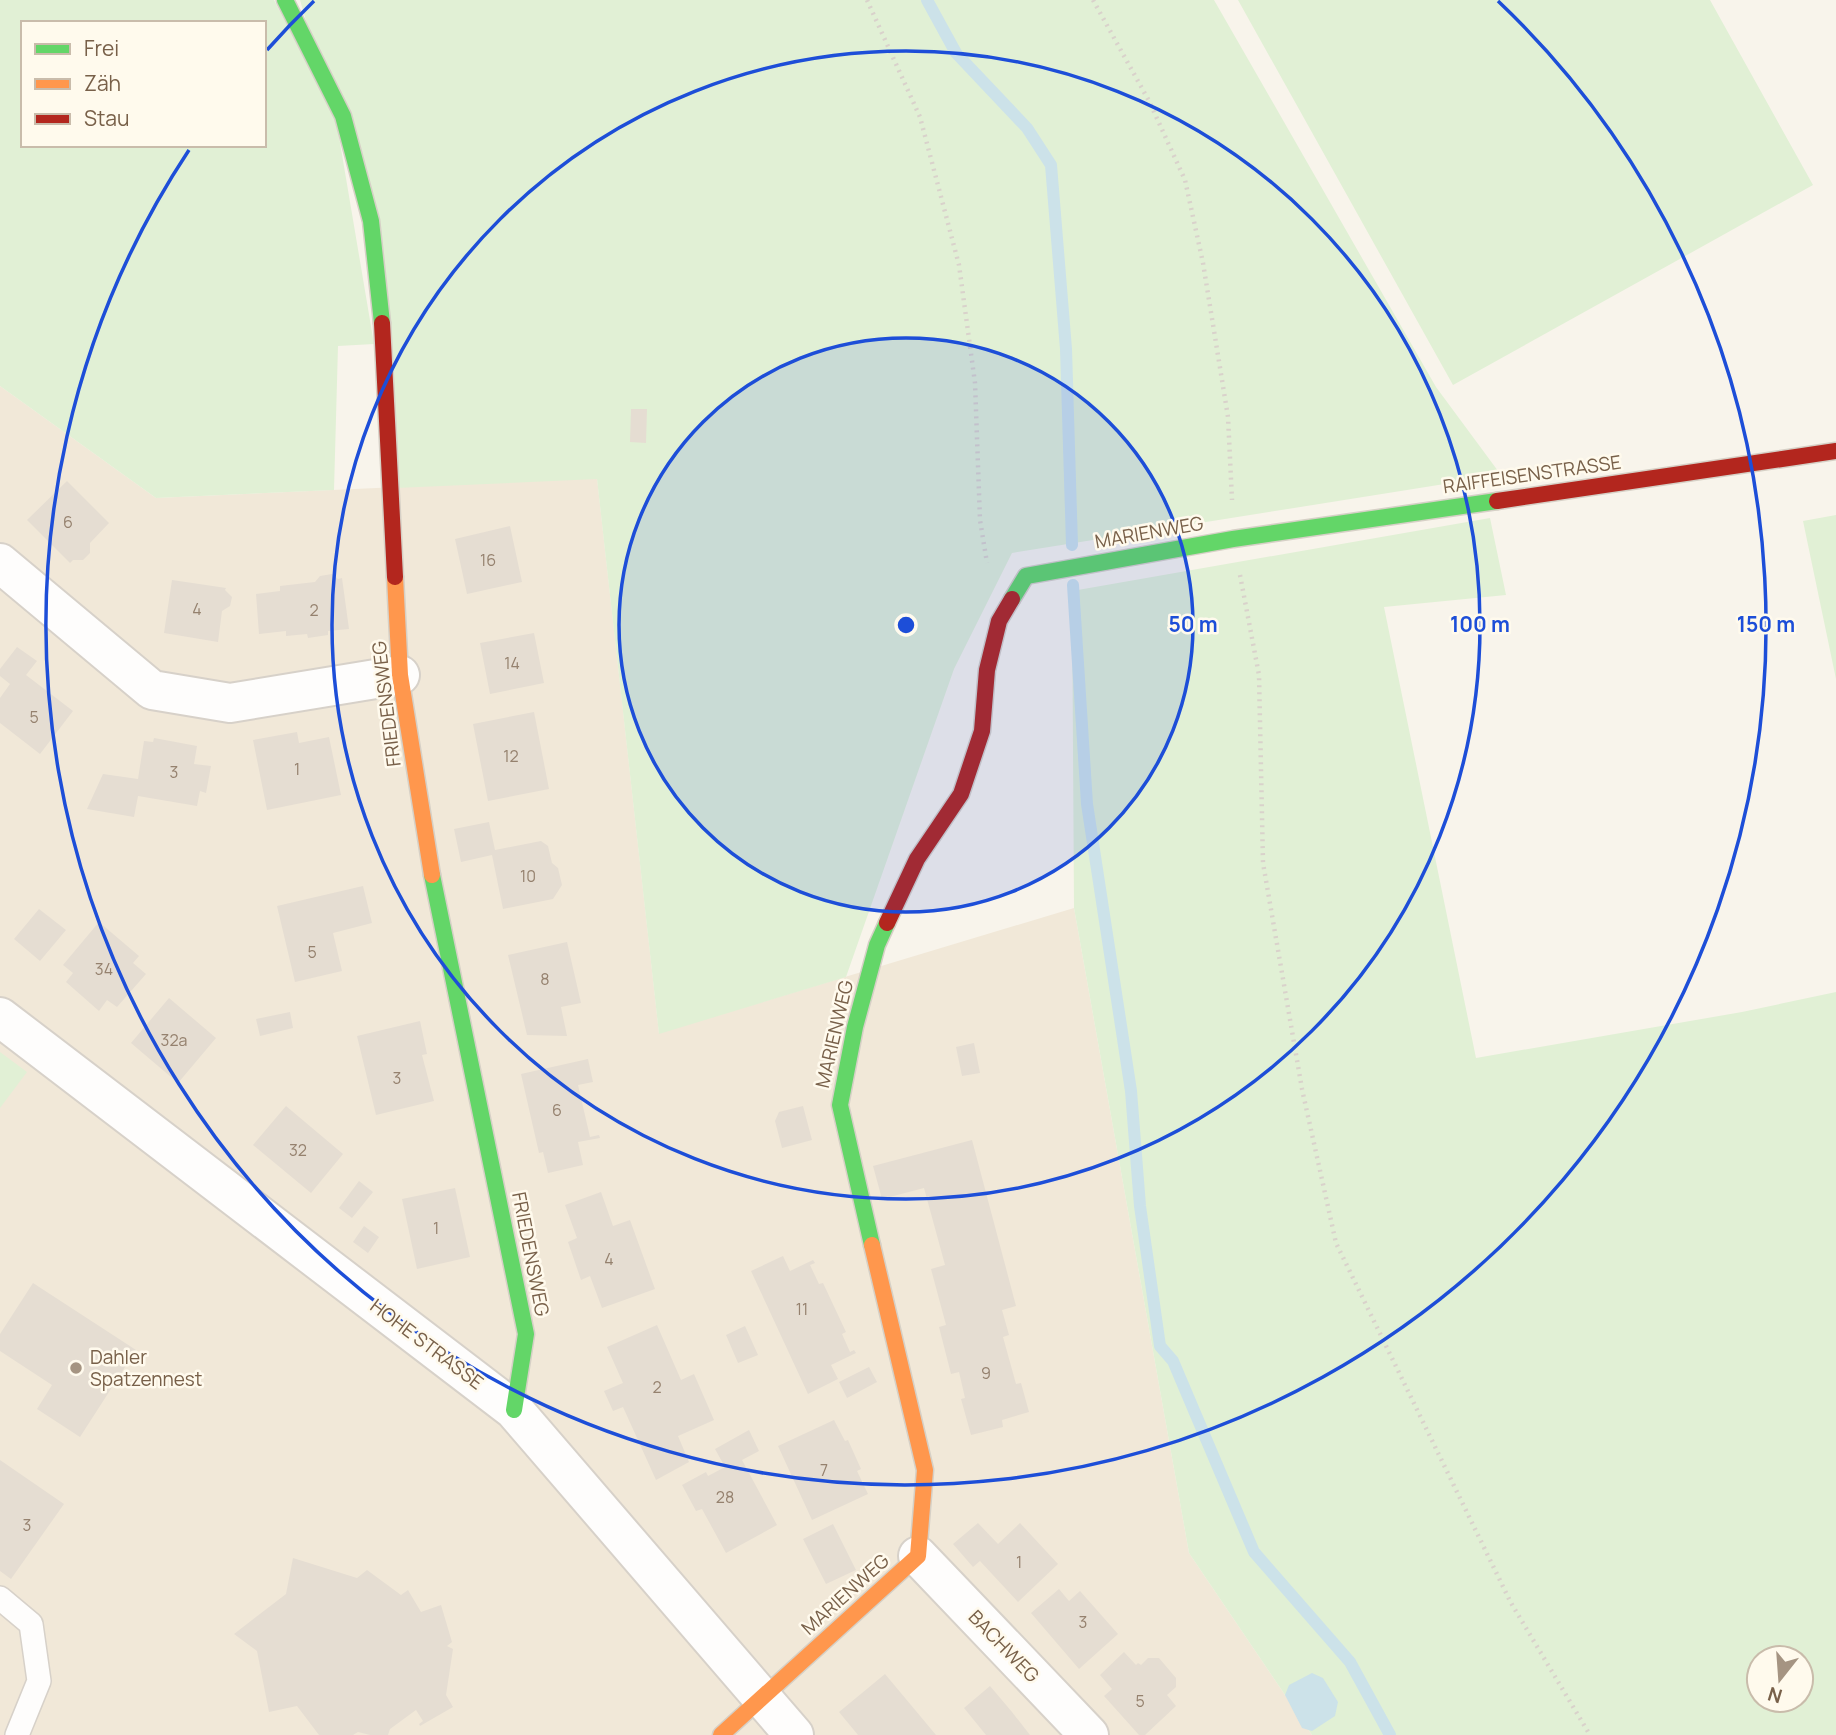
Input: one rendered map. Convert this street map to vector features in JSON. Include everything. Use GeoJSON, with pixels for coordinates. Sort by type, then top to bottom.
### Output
{"type":"FeatureCollection","features":[{"type":"Feature","properties":{"kind":"street","name":"FRIEDENSWEG"},"geometry":{"type":"LineString","coordinates":[[285,0],[343,116],[371,220],[381,301],[400,675],[426,846],[526,1334],[514,1410]]}},
{"type":"Feature","properties":{"kind":"street","name":"RAIFFEISENSTRASSE"},"geometry":{"type":"LineString","coordinates":[[1233,539],[1836,451]]}},
{"type":"Feature","properties":{"kind":"street","name":"MARIENWEG"},"geometry":{"type":"LineString","coordinates":[[721,1735],[918,1556],[925,1470],[839,1105],[855,1027],[877,945],[917,859],[961,794],[982,731],[987,670],[999,621],[1026,576],[1233,539]]}},
{"type":"Feature","properties":{"kind":"street"},"geometry":{"type":"LineString","coordinates":[[0,563],[152,690],[230,703],[400,675]]}},
{"type":"Feature","properties":{"kind":"street","name":"HOHE STRASSE"},"geometry":{"type":"LineString","coordinates":[[0,1017],[514,1410],[794,1735]]}},
{"type":"Feature","properties":{"kind":"street","name":"BACHWEG"},"geometry":{"type":"LineString","coordinates":[[918,1556],[1089,1735]]}},
{"type":"Feature","properties":{"kind":"lane"},"geometry":{"type":"LineString","coordinates":[[0,1598],[31,1624],[39,1681],[17,1735]]}},
{"type":"Feature","properties":{"kind":"path"},"geometry":{"type":"LineString","coordinates":[[867,0],[920,117],[958,265],[975,383],[980,520],[988,566],[1026,576]]}},
{"type":"Feature","properties":{"kind":"path"},"geometry":{"type":"LineString","coordinates":[[1093,0],[1149,101],[1185,180],[1203,263],[1228,417],[1233,539],[1259,675],[1263,863],[1302,1089],[1336,1244],[1511,1603],[1590,1735]]}},
{"type":"Feature","properties":{"kind":"shaded area"},"geometry":{"type":"Polygon","coordinates":[[[0,386],[156,498],[597,478],[659,1033],[1074,908],[1189,1553],[1312,1735],[0,1735],[0,386]]]}},
{"type":"Feature","properties":{"kind":"green space"},"geometry":{"type":"Polygon","coordinates":[[[0,0],[274,0],[336,119],[374,344],[338,346],[334,490],[156,498],[0,386],[0,0]]]}},
{"type":"Feature","properties":{"kind":"green space"},"geometry":{"type":"Polygon","coordinates":[[[300,0],[1214,0],[1436,387],[1501,475],[1012,553],[954,669],[846,977],[659,1034],[597,479],[396,488],[388,304],[300,0]]]}},
{"type":"Feature","properties":{"kind":"green space"},"geometry":{"type":"Polygon","coordinates":[[[1238,0],[1710,0],[1813,185],[1453,385],[1238,0]]]}},
{"type":"Feature","properties":{"kind":"green space"},"geometry":{"type":"Polygon","coordinates":[[[1836,515],[1836,679],[1803,521],[1836,515]]]}},
{"type":"Feature","properties":{"kind":"green space"},"geometry":{"type":"Polygon","coordinates":[[[1490,518],[1506,595],[1384,607],[1476,1058],[1742,1012],[1836,992],[1836,1735],[1312,1735],[1189,1553],[1074,908],[1072,591],[1490,518]]]}},
{"type":"Feature","properties":{"kind":"green space"},"geometry":{"type":"Polygon","coordinates":[[[0,1052],[27,1072],[0,1108],[0,1052]]]}},
{"type":"Feature","properties":{"kind":"water"},"geometry":{"type":"Polygon","coordinates":[[[1312,1673],[1323,1678],[1338,1702],[1335,1716],[1312,1731],[1302,1728],[1285,1695],[1289,1685],[1312,1673]]]}},
{"type":"Feature","properties":{"kind":"building"},"geometry":{"type":"Polygon","coordinates":[[[631,409],[647,409],[646,443],[630,442],[631,409]]]}},
{"type":"Feature","properties":{"kind":"building"},"geometry":{"type":"Polygon","coordinates":[[[67,481],[109,523],[90,543],[90,553],[83,560],[73,560],[70,563],[27,520],[67,481]]]}},
{"type":"Feature","properties":{"kind":"building"},"geometry":{"type":"Polygon","coordinates":[[[510,526],[522,582],[467,594],[455,539],[510,526]]]}},
{"type":"Feature","properties":{"kind":"building"},"geometry":{"type":"Polygon","coordinates":[[[332,574],[338,579],[342,578],[349,629],[328,631],[328,635],[308,638],[307,634],[286,636],[286,631],[259,634],[256,594],[280,591],[280,586],[315,582],[320,576],[332,574]]]}},
{"type":"Feature","properties":{"kind":"building"},"geometry":{"type":"Polygon","coordinates":[[[172,580],[226,588],[232,597],[230,606],[222,611],[218,642],[164,633],[172,580]]]}},
{"type":"Feature","properties":{"kind":"building"},"geometry":{"type":"Polygon","coordinates":[[[534,633],[544,683],[490,694],[480,643],[534,633]]]}},
{"type":"Feature","properties":{"kind":"building"},"geometry":{"type":"Polygon","coordinates":[[[17,647],[37,661],[26,675],[73,711],[40,754],[0,723],[0,698],[10,684],[0,676],[0,669],[17,647]]]}},
{"type":"Feature","properties":{"kind":"building"},"geometry":{"type":"Polygon","coordinates":[[[534,712],[549,789],[488,801],[473,724],[534,712]]]}},
{"type":"Feature","properties":{"kind":"building"},"geometry":{"type":"Polygon","coordinates":[[[297,732],[299,743],[329,737],[341,795],[267,810],[253,740],[297,732]]]}},
{"type":"Feature","properties":{"kind":"building"},"geometry":{"type":"Polygon","coordinates":[[[154,738],[197,746],[194,764],[211,766],[206,793],[200,791],[197,806],[138,796],[134,817],[87,809],[103,774],[138,779],[144,741],[153,742],[154,738]]]}},
{"type":"Feature","properties":{"kind":"building"},"geometry":{"type":"Polygon","coordinates":[[[489,822],[495,850],[541,841],[548,846],[562,885],[553,899],[503,909],[492,855],[461,862],[454,829],[489,822]]]}},
{"type":"Feature","properties":{"kind":"building"},"geometry":{"type":"Polygon","coordinates":[[[363,886],[372,923],[333,933],[342,971],[295,982],[277,906],[363,886]]]}},
{"type":"Feature","properties":{"kind":"building"},"geometry":{"type":"Polygon","coordinates":[[[39,909],[66,930],[40,961],[14,939],[39,909]]]}},
{"type":"Feature","properties":{"kind":"building"},"geometry":{"type":"Polygon","coordinates":[[[99,922],[139,956],[133,963],[146,974],[117,1007],[107,1000],[99,1011],[66,982],[73,973],[63,965],[99,922]]]}},
{"type":"Feature","properties":{"kind":"building"},"geometry":{"type":"Polygon","coordinates":[[[567,942],[581,1003],[561,1007],[567,1036],[527,1035],[508,955],[567,942]]]}},
{"type":"Feature","properties":{"kind":"building"},"geometry":{"type":"Polygon","coordinates":[[[169,998],[216,1038],[178,1083],[131,1043],[169,998]]]}},
{"type":"Feature","properties":{"kind":"building"},"geometry":{"type":"Polygon","coordinates":[[[290,1012],[293,1028],[260,1036],[256,1019],[290,1012]]]}},
{"type":"Feature","properties":{"kind":"building"},"geometry":{"type":"Polygon","coordinates":[[[420,1021],[427,1054],[422,1055],[434,1101],[376,1115],[357,1036],[420,1021]]]}},
{"type":"Feature","properties":{"kind":"building"},"geometry":{"type":"Polygon","coordinates":[[[974,1043],[980,1073],[962,1076],[956,1047],[974,1043]]]}},
{"type":"Feature","properties":{"kind":"building"},"geometry":{"type":"Polygon","coordinates":[[[588,1059],[593,1082],[578,1085],[590,1137],[599,1135],[600,1138],[578,1142],[583,1165],[548,1173],[543,1152],[539,1153],[521,1074],[588,1059]]]}},
{"type":"Feature","properties":{"kind":"building"},"geometry":{"type":"Polygon","coordinates":[[[286,1106],[343,1154],[311,1193],[253,1145],[286,1106]]]}},
{"type":"Feature","properties":{"kind":"building"},"geometry":{"type":"Polygon","coordinates":[[[803,1106],[812,1140],[782,1148],[775,1121],[779,1112],[803,1106]]]}},
{"type":"Feature","properties":{"kind":"building"},"geometry":{"type":"Polygon","coordinates":[[[972,1140],[1016,1306],[1002,1310],[1009,1335],[1003,1337],[1016,1384],[1021,1383],[1029,1412],[1002,1420],[1003,1427],[971,1435],[961,1399],[965,1398],[959,1372],[951,1374],[939,1327],[946,1325],[931,1269],[945,1265],[924,1188],[882,1199],[873,1166],[972,1140]]]}},
{"type":"Feature","properties":{"kind":"building"},"geometry":{"type":"Polygon","coordinates":[[[359,1181],[373,1192],[352,1218],[339,1208],[359,1181]]]}},
{"type":"Feature","properties":{"kind":"building"},"geometry":{"type":"Polygon","coordinates":[[[455,1188],[470,1257],[417,1269],[402,1199],[455,1188]]]}},
{"type":"Feature","properties":{"kind":"building"},"geometry":{"type":"Polygon","coordinates":[[[601,1192],[613,1226],[630,1220],[655,1289],[602,1308],[590,1276],[581,1280],[568,1242],[577,1238],[565,1205],[601,1192]]]}},
{"type":"Feature","properties":{"kind":"building"},"geometry":{"type":"Polygon","coordinates":[[[364,1226],[379,1237],[368,1253],[353,1242],[364,1226]]]}},
{"type":"Feature","properties":{"kind":"building"},"geometry":{"type":"Polygon","coordinates":[[[783,1256],[790,1271],[813,1260],[815,1263],[810,1265],[819,1284],[823,1283],[846,1332],[842,1334],[850,1352],[854,1350],[856,1353],[831,1365],[838,1379],[808,1394],[751,1271],[783,1256]]]}},
{"type":"Feature","properties":{"kind":"building","name":"Dahler Spatzennest"},"geometry":{"type":"Polygon","coordinates":[[[33,1283],[136,1350],[80,1437],[37,1409],[52,1385],[0,1351],[0,1334],[33,1283]]]}},
{"type":"Feature","properties":{"kind":"building"},"geometry":{"type":"Polygon","coordinates":[[[657,1325],[681,1380],[694,1374],[714,1420],[678,1436],[689,1462],[656,1480],[623,1407],[613,1411],[604,1391],[623,1383],[607,1347],[657,1325]]]}},
{"type":"Feature","properties":{"kind":"building"},"geometry":{"type":"Polygon","coordinates":[[[745,1326],[758,1355],[738,1363],[726,1335],[745,1326]]]}},
{"type":"Feature","properties":{"kind":"building"},"geometry":{"type":"Polygon","coordinates":[[[869,1367],[877,1382],[847,1398],[839,1382],[869,1367]]]}},
{"type":"Feature","properties":{"kind":"building"},"geometry":{"type":"Polygon","coordinates":[[[834,1420],[845,1441],[848,1440],[861,1469],[857,1471],[868,1494],[812,1520],[778,1446],[834,1420]]]}},
{"type":"Feature","properties":{"kind":"building"},"geometry":{"type":"Polygon","coordinates":[[[749,1430],[759,1451],[742,1460],[777,1525],[726,1553],[702,1509],[696,1511],[682,1485],[706,1472],[708,1476],[725,1467],[715,1449],[749,1430]]]}},
{"type":"Feature","properties":{"kind":"building"},"geometry":{"type":"Polygon","coordinates":[[[0,1460],[64,1504],[11,1579],[0,1571],[0,1460]]]}},
{"type":"Feature","properties":{"kind":"building"},"geometry":{"type":"Polygon","coordinates":[[[978,1523],[998,1544],[1020,1523],[1058,1564],[1018,1602],[980,1561],[973,1567],[953,1544],[978,1523]]]}},
{"type":"Feature","properties":{"kind":"building"},"geometry":{"type":"Polygon","coordinates":[[[833,1524],[856,1570],[826,1584],[803,1539],[833,1524]]]}},
{"type":"Feature","properties":{"kind":"building"},"geometry":{"type":"Polygon","coordinates":[[[293,1558],[357,1578],[367,1570],[401,1595],[408,1590],[421,1612],[441,1605],[452,1642],[447,1646],[453,1649],[446,1695],[453,1707],[420,1726],[423,1721],[416,1710],[390,1729],[388,1735],[358,1732],[353,1735],[319,1735],[297,1706],[269,1712],[257,1651],[234,1634],[286,1594],[293,1558]]]}},
{"type":"Feature","properties":{"kind":"building"},"geometry":{"type":"Polygon","coordinates":[[[1059,1589],[1069,1601],[1080,1591],[1118,1634],[1079,1669],[1031,1613],[1059,1589]]]}},
{"type":"Feature","properties":{"kind":"building"},"geometry":{"type":"Polygon","coordinates":[[[1124,1652],[1136,1665],[1141,1665],[1148,1658],[1159,1658],[1176,1678],[1176,1687],[1167,1695],[1176,1706],[1145,1735],[1139,1735],[1104,1696],[1112,1689],[1100,1675],[1124,1652]]]}},
{"type":"Feature","properties":{"kind":"building"},"geometry":{"type":"Polygon","coordinates":[[[885,1674],[936,1735],[858,1735],[839,1712],[885,1674]]]}},
{"type":"Feature","properties":{"kind":"building"},"geometry":{"type":"Polygon","coordinates":[[[990,1686],[1030,1735],[986,1735],[964,1708],[990,1686]]]}},
{"type":"Feature","properties":{"kind":"waterway"},"geometry":{"type":"LineString","coordinates":[[927,0],[956,53],[1027,128],[1051,165],[1066,349],[1072,545]]}},
{"type":"Feature","properties":{"kind":"waterway"},"geometry":{"type":"LineString","coordinates":[[1073,585],[1087,804],[1131,1091],[1140,1206],[1160,1346],[1173,1361],[1254,1552],[1350,1662],[1390,1735]]}},
{"type":"Feature","properties":{"kind":"traffic: fast"},"geometry":{"type":"LineString","coordinates":[[285,0],[343,116],[371,221],[382,323]]}},
{"type":"Feature","properties":{"kind":"traffic: fast"},"geometry":{"type":"LineString","coordinates":[[1012,599],[1026,576],[1233,539],[1497,501]]}},
{"type":"Feature","properties":{"kind":"traffic: fast"},"geometry":{"type":"LineString","coordinates":[[432,875],[526,1334],[514,1410]]}},
{"type":"Feature","properties":{"kind":"traffic: fast"},"geometry":{"type":"LineString","coordinates":[[872,1245],[840,1105],[855,1027],[877,945],[887,923]]}},
{"type":"Feature","properties":{"kind":"traffic: slow"},"geometry":{"type":"LineString","coordinates":[[395,577],[400,675],[432,875]]}},
{"type":"Feature","properties":{"kind":"traffic: slow"},"geometry":{"type":"LineString","coordinates":[[721,1735],[918,1556],[925,1470],[872,1245]]}},
{"type":"Feature","properties":{"kind":"traffic: jam"},"geometry":{"type":"LineString","coordinates":[[382,323],[395,577]]}},
{"type":"Feature","properties":{"kind":"traffic: jam"},"geometry":{"type":"LineString","coordinates":[[1497,501],[1836,451]]}},
{"type":"Feature","properties":{"kind":"traffic: jam"},"geometry":{"type":"LineString","coordinates":[[887,923],[917,859],[961,794],[982,731],[987,670],[999,621],[1012,599]]}},
{"type":"Feature","properties":{"kind":"place","name":"Dahler Spatzennest"},"geometry":{"type":"Point","coordinates":[76,1368]}}]}
